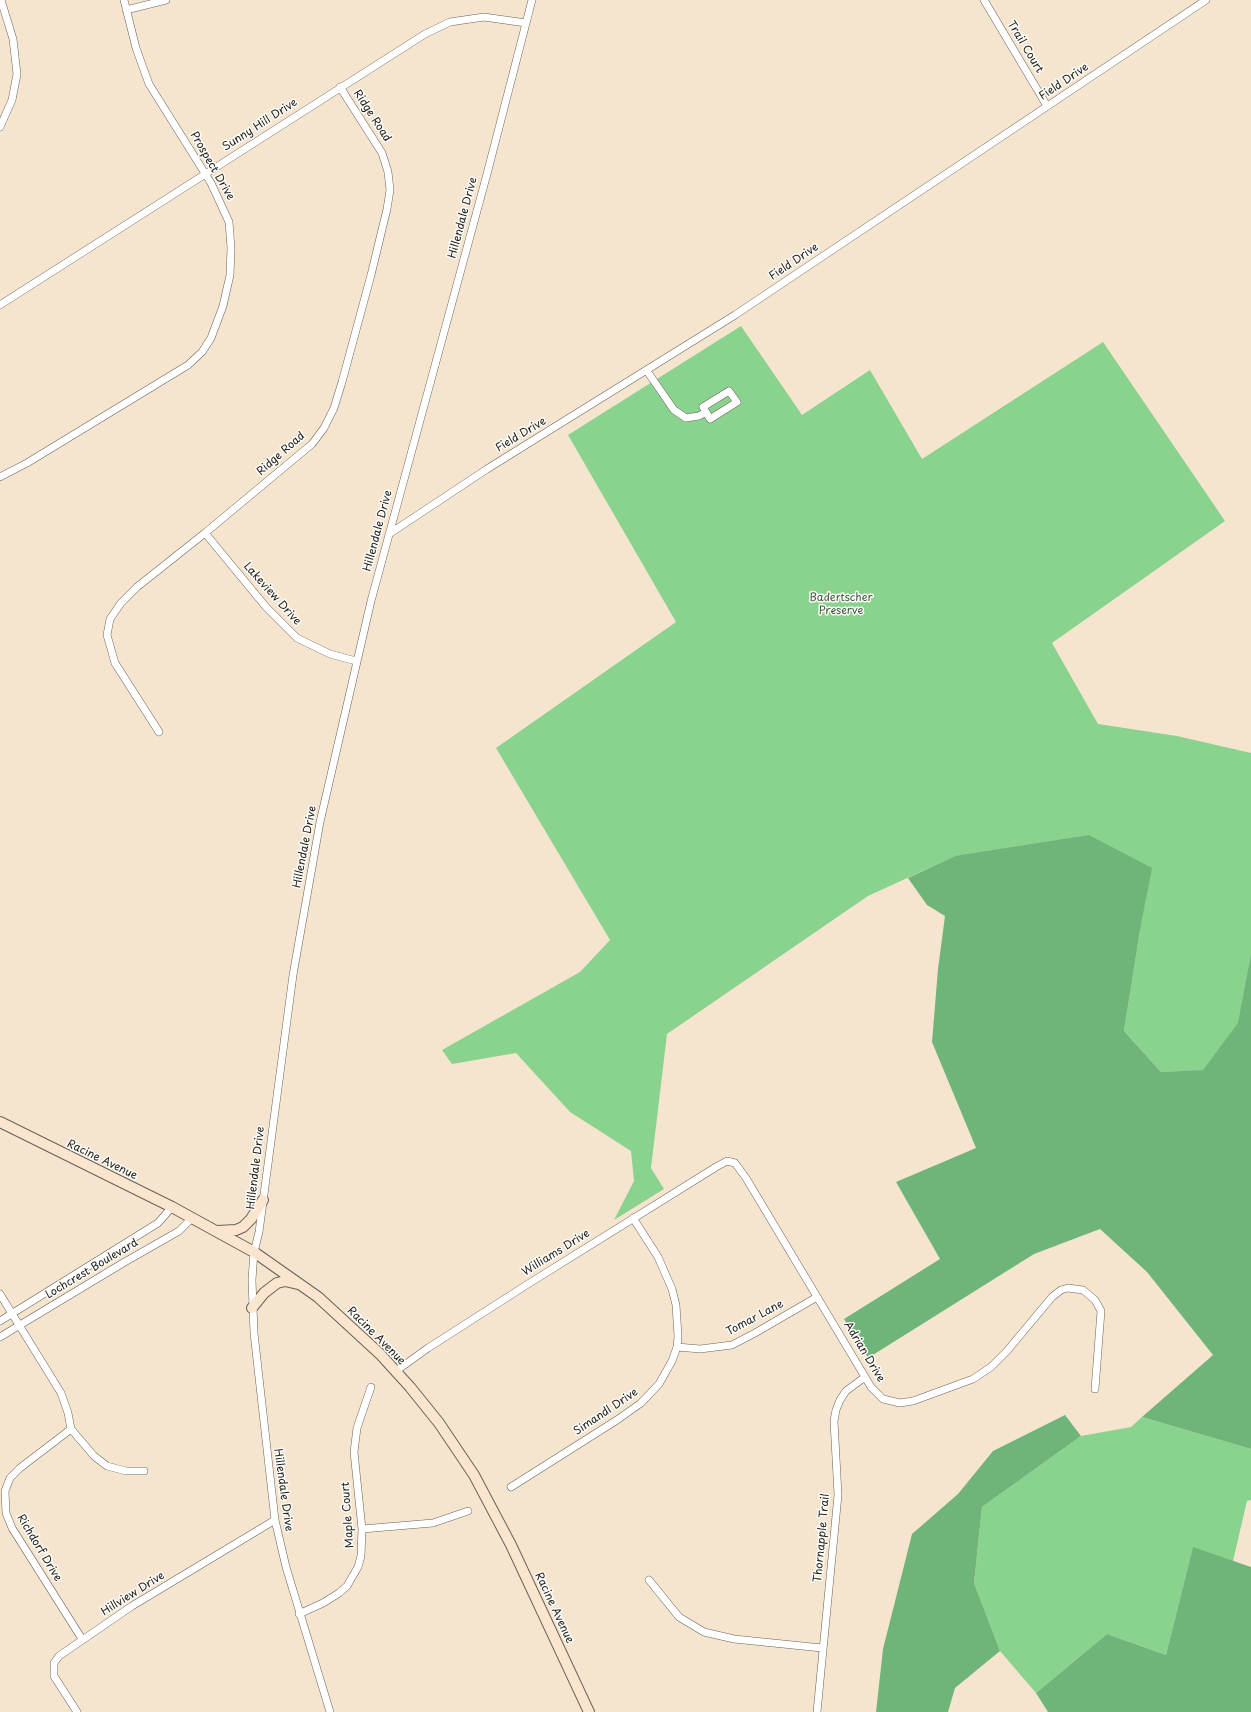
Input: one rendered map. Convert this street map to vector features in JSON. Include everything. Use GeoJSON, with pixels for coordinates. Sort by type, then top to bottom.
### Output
{"type":"FeatureCollection","features":[{"type":"Feature","properties":{"kind":"main road","name":"Racine Avenue"},"geometry":{"type":"LineString","coordinates":[[0,1122],[192,1218],[254,1252],[301,1284],[366,1340],[396,1371],[440,1423],[474,1475],[511,1545],[589,1712]]}},
{"type":"Feature","properties":{"kind":"main road"},"geometry":{"type":"LineString","coordinates":[[217,1231],[236,1230],[243,1227],[251,1219],[263,1200]]}},
{"type":"Feature","properties":{"kind":"main road"},"geometry":{"type":"LineString","coordinates":[[252,1308],[264,1294],[277,1283],[285,1281],[301,1284]]}},
{"type":"Feature","properties":{"kind":"street"},"geometry":{"type":"LineString","coordinates":[[0,127],[12,100],[17,74],[13,40],[1,0]]}},
{"type":"Feature","properties":{"kind":"street","name":"Prospect Drive"},"geometry":{"type":"LineString","coordinates":[[0,477],[169,378],[195,360],[211,338],[223,306],[230,274],[231,248],[229,222],[204,173],[149,84],[136,48],[124,0]]}},
{"type":"Feature","properties":{"kind":"street"},"geometry":{"type":"LineString","coordinates":[[126,10],[166,0]]}},
{"type":"Feature","properties":{"kind":"street","name":"Hillendale Drive"},"geometry":{"type":"LineString","coordinates":[[330,1712],[299,1614],[286,1567],[276,1520],[257,1373],[252,1308],[254,1252],[263,1200],[300,929],[320,822],[356,661],[532,0]]}},
{"type":"Feature","properties":{"kind":"street","name":"Trail Court"},"geometry":{"type":"LineString","coordinates":[[984,0],[1047,106]]}},
{"type":"Feature","properties":{"kind":"street","name":"Field Drive"},"geometry":{"type":"LineString","coordinates":[[389,534],[487,469],[735,315],[1206,0]]}},
{"type":"Feature","properties":{"kind":"street","name":"Sunny Hill Drive"},"geometry":{"type":"LineString","coordinates":[[0,305],[204,173],[425,34],[450,22],[484,17],[526,23]]}},
{"type":"Feature","properties":{"kind":"street","name":"Ridge Road"},"geometry":{"type":"LineString","coordinates":[[159,732],[115,663],[107,635],[107,628],[115,611],[128,595],[312,444],[324,428],[334,408],[342,382],[387,210],[390,190],[388,172],[382,153],[340,87]]}},
{"type":"Feature","properties":{"kind":"street"},"geometry":{"type":"LineString","coordinates":[[647,371],[674,410],[686,418],[699,416],[706,412]]}},
{"type":"Feature","properties":{"kind":"street"},"geometry":{"type":"LineString","coordinates":[[730,391],[737,402],[710,419],[706,412],[703,407],[730,391]]}},
{"type":"Feature","properties":{"kind":"street","name":"Lakeview Drive"},"geometry":{"type":"LineString","coordinates":[[205,533],[266,607],[297,638],[330,654],[356,661]]}},
{"type":"Feature","properties":{"kind":"street","name":"Williams Drive"},"geometry":{"type":"LineString","coordinates":[[396,1371],[428,1348],[633,1218],[716,1166],[731,1161]]}},
{"type":"Feature","properties":{"kind":"street","name":"Adrian Drive"},"geometry":{"type":"LineString","coordinates":[[731,1161],[746,1178],[865,1377],[877,1394],[883,1399],[900,1403],[913,1401],[963,1384],[982,1373],[999,1359],[1057,1292],[1075,1288],[1090,1295],[1100,1305],[1101,1311],[1095,1389]]}},
{"type":"Feature","properties":{"kind":"street","name":"Lochcrest Boulevard"},"geometry":{"type":"LineString","coordinates":[[0,1322],[158,1223],[172,1208]]}},
{"type":"Feature","properties":{"kind":"street","name":"Lochcrest Boulevard"},"geometry":{"type":"LineString","coordinates":[[0,1337],[179,1231],[192,1218]]}},
{"type":"Feature","properties":{"kind":"street","name":"Simandl Drive"},"geometry":{"type":"LineString","coordinates":[[511,1487],[617,1420],[641,1403],[659,1384],[677,1347],[678,1318],[672,1289],[658,1257],[633,1218]]}},
{"type":"Feature","properties":{"kind":"street"},"geometry":{"type":"LineString","coordinates":[[0,1294],[61,1393],[68,1413],[71,1429],[94,1456],[106,1466],[126,1472],[144,1470]]}},
{"type":"Feature","properties":{"kind":"street","name":"Tomar Lane"},"geometry":{"type":"LineString","coordinates":[[677,1347],[700,1350],[732,1344],[755,1333],[817,1297]]}},
{"type":"Feature","properties":{"kind":"street","name":"Thornapple Trail"},"geometry":{"type":"LineString","coordinates":[[817,1712],[838,1495],[834,1421],[840,1400],[846,1391],[865,1377]]}},
{"type":"Feature","properties":{"kind":"street","name":"Maple Court"},"geometry":{"type":"LineString","coordinates":[[299,1614],[332,1598],[347,1586],[358,1567],[361,1556],[362,1529],[354,1452],[356,1428],[371,1387]]}},
{"type":"Feature","properties":{"kind":"street","name":"Richdorf Drive"},"geometry":{"type":"LineString","coordinates":[[71,1429],[15,1473],[7,1484],[4,1505],[12,1528],[82,1639]]}},
{"type":"Feature","properties":{"kind":"street"},"geometry":{"type":"LineString","coordinates":[[362,1529],[433,1523],[468,1511]]}},
{"type":"Feature","properties":{"kind":"street","name":"Hillview Drive"},"geometry":{"type":"LineString","coordinates":[[77,1712],[58,1685],[53,1669],[54,1663],[59,1656],[132,1606],[276,1520]]}},
{"type":"Feature","properties":{"kind":"street"},"geometry":{"type":"LineString","coordinates":[[650,1580],[670,1608],[679,1617],[704,1632],[734,1639],[822,1648]]}},
{"type":"Feature","properties":{"kind":"green space","name":"Badertscher Preserve"},"geometry":{"type":"Polygon","coordinates":[[[741,326],[802,415],[870,370],[922,459],[1103,342],[1225,521],[1052,643],[1098,724],[1177,736],[1251,753],[1251,1069],[1161,1072],[1124,1031],[1140,930],[955,856],[868,896],[667,1034],[651,1168],[664,1189],[614,1220],[634,1181],[631,1151],[570,1112],[516,1053],[452,1064],[442,1050],[580,972],[610,940],[496,748],[676,622],[568,435],[741,326]]]}},
{"type":"Feature","properties":{"kind":"green space"},"geometry":{"type":"Polygon","coordinates":[[[1089,835],[1152,868],[1141,924],[1124,1031],[1161,1072],[1203,1070],[1238,1023],[1251,955],[1251,1449],[1142,1417],[1213,1355],[1147,1272],[1100,1229],[1034,1254],[868,1358],[844,1319],[940,1259],[896,1182],[976,1148],[932,1042],[938,969],[945,916],[927,905],[908,878],[955,856],[1089,835]]]}},
{"type":"Feature","properties":{"kind":"green space"},"geometry":{"type":"Polygon","coordinates":[[[1065,1415],[1081,1436],[982,1507],[974,1583],[1000,1651],[955,1688],[948,1712],[876,1712],[883,1649],[912,1534],[958,1494],[993,1451],[1065,1415]]]}},
{"type":"Feature","properties":{"kind":"green space"},"geometry":{"type":"Polygon","coordinates":[[[1142,1417],[1251,1449],[1251,1500],[1247,1501],[1233,1561],[1193,1548],[1166,1655],[1107,1634],[1036,1693],[1000,1651],[974,1583],[982,1507],[1081,1436],[1131,1427],[1142,1417]]]}},
{"type":"Feature","properties":{"kind":"green space"},"geometry":{"type":"Polygon","coordinates":[[[1193,1547],[1251,1567],[1251,1712],[1048,1712],[1036,1693],[1107,1634],[1166,1655],[1193,1547]]]}}]}
